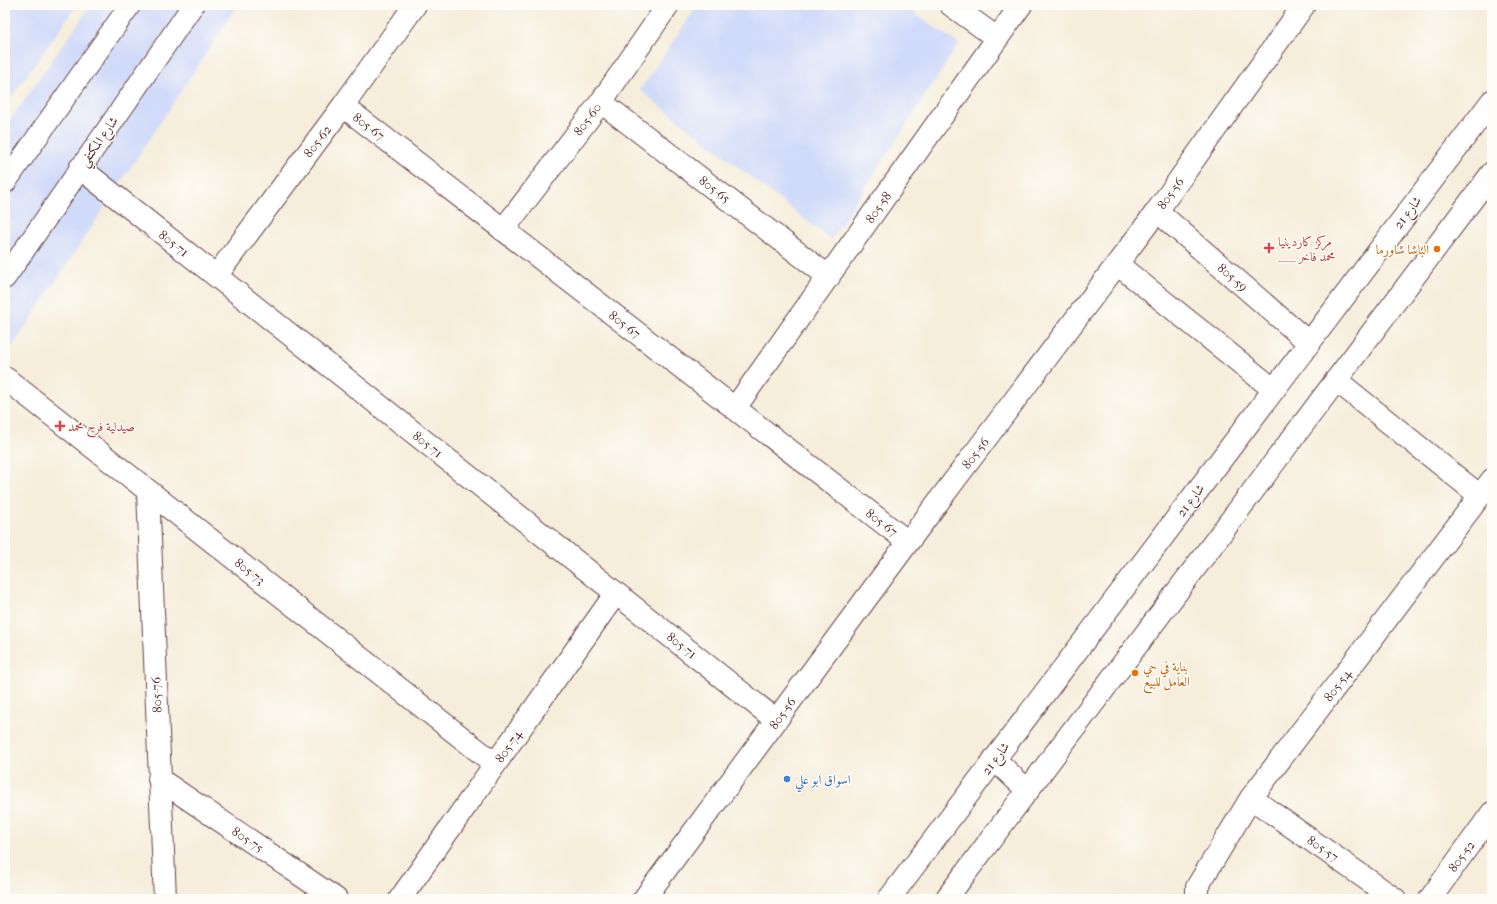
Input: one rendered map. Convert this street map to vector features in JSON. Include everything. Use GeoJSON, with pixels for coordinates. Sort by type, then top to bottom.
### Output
{"type":"FeatureCollection","features":[{"type":"Feature","properties":{"kind":"street"},"geometry":{"type":"LineString","coordinates":[[5,183],[130,5]]}},
{"type":"Feature","properties":{"kind":"street","name":"شارع المكتفي"},"geometry":{"type":"LineString","coordinates":[[5,278],[193,5]]}},
{"type":"Feature","properties":{"kind":"street","name":"805-62"},"geometry":{"type":"LineString","coordinates":[[216,276],[343,106],[415,5]]}},
{"type":"Feature","properties":{"kind":"street","name":"805-60"},"geometry":{"type":"LineString","coordinates":[[503,230],[600,102],[668,5]]}},
{"type":"Feature","properties":{"kind":"street"},"geometry":{"type":"LineString","coordinates":[[951,5],[997,38]]}},
{"type":"Feature","properties":{"kind":"street","name":"805-58"},"geometry":{"type":"LineString","coordinates":[[735,408],[1021,5]]}},
{"type":"Feature","properties":{"kind":"street","name":"805-56"},"geometry":{"type":"LineString","coordinates":[[644,899],[908,542],[1157,211],[1300,7]]}},
{"type":"Feature","properties":{"kind":"street","name":"شارع 21"},"geometry":{"type":"LineString","coordinates":[[888,899],[1308,342],[1492,101]]}},
{"type":"Feature","properties":{"kind":"street","name":"805-65"},"geometry":{"type":"LineString","coordinates":[[600,102],[829,277]]}},
{"type":"Feature","properties":{"kind":"street","name":"805-67"},"geometry":{"type":"LineString","coordinates":[[343,106],[908,542]]}},
{"type":"Feature","properties":{"kind":"street","name":"805-71"},"geometry":{"type":"LineString","coordinates":[[80,168],[776,720]]}},
{"type":"Feature","properties":{"kind":"street"},"geometry":{"type":"LineString","coordinates":[[947,899],[1492,173]]}},
{"type":"Feature","properties":{"kind":"street","name":"805-59"},"geometry":{"type":"LineString","coordinates":[[1157,211],[1308,342]]}},
{"type":"Feature","properties":{"kind":"street"},"geometry":{"type":"LineString","coordinates":[[1118,264],[1273,389]]}},
{"type":"Feature","properties":{"kind":"street","name":"805-73"},"geometry":{"type":"LineString","coordinates":[[5,378],[494,764]]}},
{"type":"Feature","properties":{"kind":"street"},"geometry":{"type":"LineString","coordinates":[[1336,380],[1486,488]]}},
{"type":"Feature","properties":{"kind":"street","name":"805-54"},"geometry":{"type":"LineString","coordinates":[[1197,899],[1197,887],[1251,798],[1486,488]]}},
{"type":"Feature","properties":{"kind":"street","name":"805-76"},"geometry":{"type":"LineString","coordinates":[[148,491],[165,899]]}},
{"type":"Feature","properties":{"kind":"street","name":"805-74"},"geometry":{"type":"LineString","coordinates":[[400,899],[616,593]]}},
{"type":"Feature","properties":{"kind":"street"},"geometry":{"type":"LineString","coordinates":[[994,759],[1028,791]]}},
{"type":"Feature","properties":{"kind":"street","name":"805-75"},"geometry":{"type":"LineString","coordinates":[[159,779],[336,899]]}},
{"type":"Feature","properties":{"kind":"street","name":"805-57"},"geometry":{"type":"LineString","coordinates":[[1251,798],[1395,899]]}},
{"type":"Feature","properties":{"kind":"street","name":"805-52"},"geometry":{"type":"LineString","coordinates":[[1430,899],[1492,812]]}},
{"type":"Feature","properties":{"kind":"shaded area"},"geometry":{"type":"Polygon","coordinates":[[[5,5],[77,5],[5,106],[5,5]]]}},
{"type":"Feature","properties":{"kind":"shaded area"},"geometry":{"type":"Polygon","coordinates":[[[91,5],[238,5],[5,358],[5,127],[91,5]]]}},
{"type":"Feature","properties":{"kind":"shaded area"},"geometry":{"type":"Polygon","coordinates":[[[698,5],[902,5],[959,44],[831,240],[640,90],[698,5]]]}},
{"type":"Feature","properties":{"kind":"place","name":"مركز كاردينيا ___ محمد فاخر"},"geometry":{"type":"Point","coordinates":[1269,248]}},
{"type":"Feature","properties":{"kind":"place","name":"الباشا شاورما"},"geometry":{"type":"Point","coordinates":[1437,249]}},
{"type":"Feature","properties":{"kind":"place","name":"صيدلية فرح محمد"},"geometry":{"type":"Point","coordinates":[60,426]}},
{"type":"Feature","properties":{"kind":"place","name":"بناية في حي العامل للبيع"},"geometry":{"type":"Point","coordinates":[1135,673]}},
{"type":"Feature","properties":{"kind":"place","name":"اسواق ابو علي"},"geometry":{"type":"Point","coordinates":[787,779]}}]}
